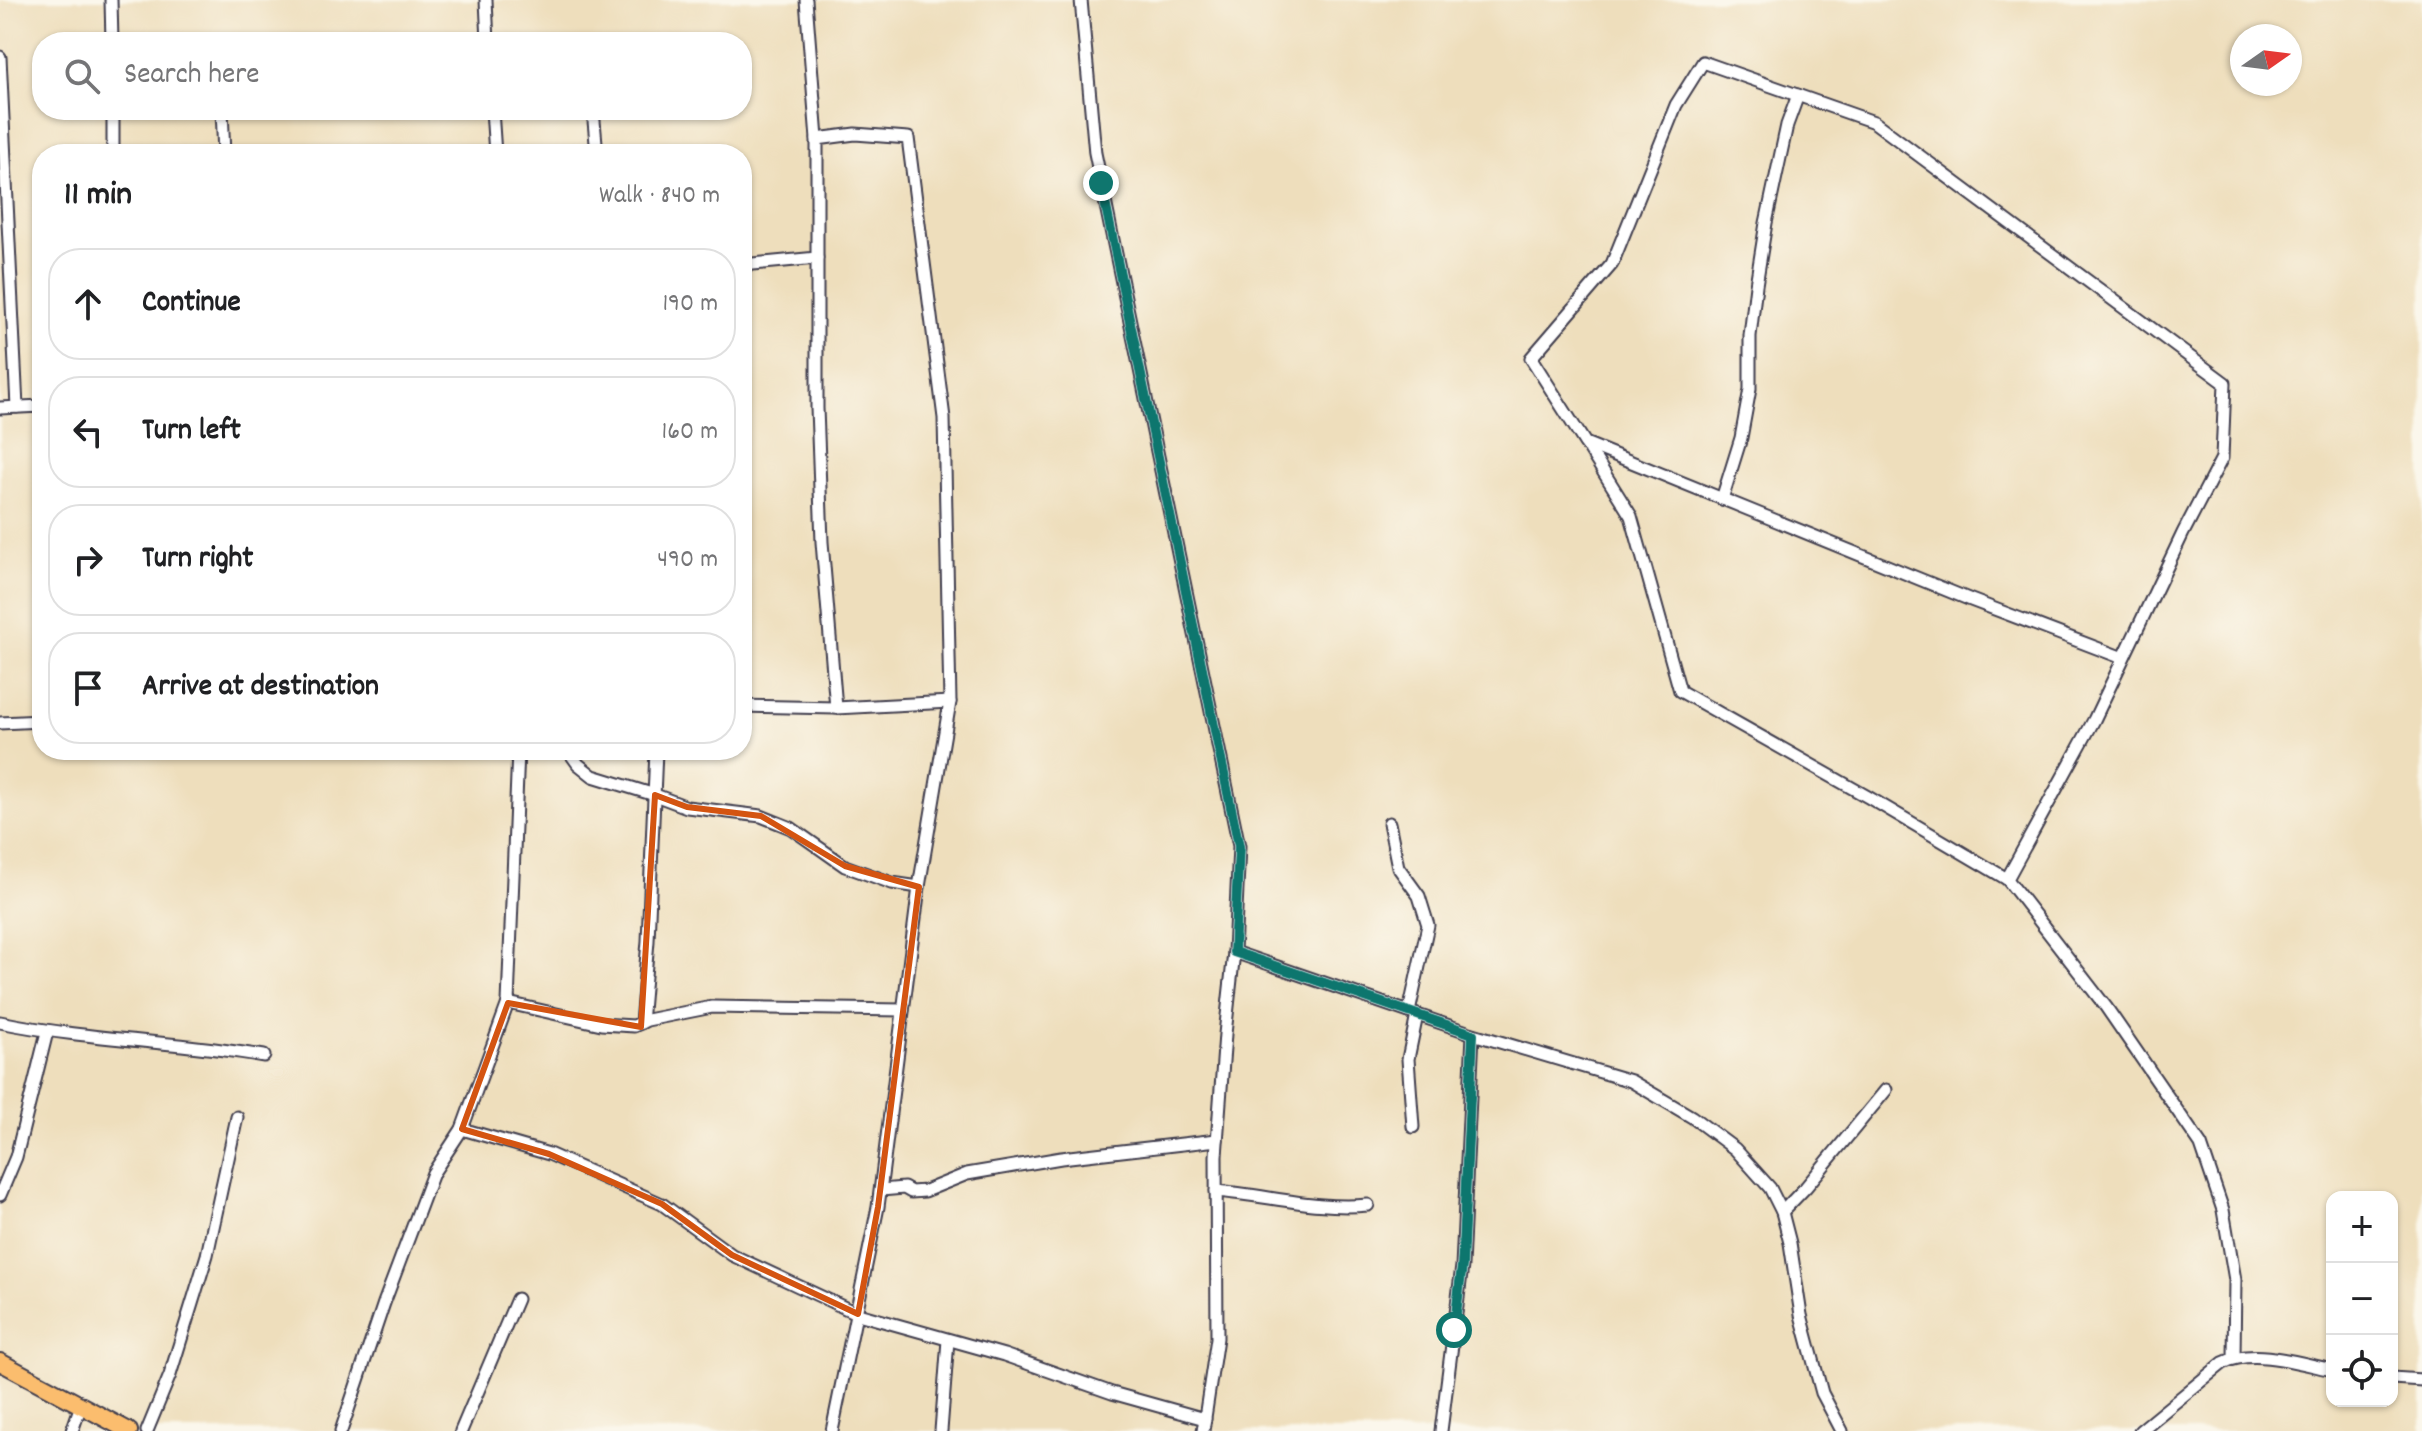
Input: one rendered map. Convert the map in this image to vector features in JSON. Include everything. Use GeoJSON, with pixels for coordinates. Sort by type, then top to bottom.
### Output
{"type":"FeatureCollection","features":[{"type":"Feature","properties":{"kind":"main road"},"geometry":{"type":"LineString","coordinates":[[0,1362],[129,1431]]}},
{"type":"Feature","properties":{"kind":"street"},"geometry":{"type":"LineString","coordinates":[[111,0],[112,32]]}},
{"type":"Feature","properties":{"kind":"street"},"geometry":{"type":"LineString","coordinates":[[486,0],[488,32]]}},
{"type":"Feature","properties":{"kind":"street"},"geometry":{"type":"LineString","coordinates":[[806,0],[817,139],[817,408],[822,542],[836,708]]}},
{"type":"Feature","properties":{"kind":"street"},"geometry":{"type":"LineString","coordinates":[[462,1129],[549,1154],[662,1204],[732,1255],[858,1314],[1004,1355],[1204,1425],[1217,1338],[1217,1140],[1234,952],[1239,846],[1095,153],[1081,0]]}},
{"type":"Feature","properties":{"kind":"street"},"geometry":{"type":"LineString","coordinates":[[0,57],[17,407]]}},
{"type":"Feature","properties":{"kind":"street"},"geometry":{"type":"LineString","coordinates":[[2007,879],[2094,720],[2222,458],[2225,383],[1874,122],[1703,62],[1676,105],[1612,264],[1531,358],[1631,516],[1680,691],[2007,879],[2106,1007],[2201,1145],[2223,1210],[2235,1280],[2234,1357]]}},
{"type":"Feature","properties":{"kind":"street"},"geometry":{"type":"LineString","coordinates":[[1722,499],[1741,438],[1750,389],[1750,336],[1766,223],[1787,125],[1798,95]]}},
{"type":"Feature","properties":{"kind":"street"},"geometry":{"type":"LineString","coordinates":[[113,120],[113,144]]}},
{"type":"Feature","properties":{"kind":"street"},"geometry":{"type":"LineString","coordinates":[[222,120],[224,144]]}},
{"type":"Feature","properties":{"kind":"street"},"geometry":{"type":"LineString","coordinates":[[493,120],[494,144]]}},
{"type":"Feature","properties":{"kind":"street"},"geometry":{"type":"LineString","coordinates":[[594,120],[596,144]]}},
{"type":"Feature","properties":{"kind":"street"},"geometry":{"type":"LineString","coordinates":[[817,139],[855,134],[908,138],[944,418],[950,702],[919,887],[881,1190],[832,1431]]}},
{"type":"Feature","properties":{"kind":"street"},"geometry":{"type":"LineString","coordinates":[[752,264],[817,258]]}},
{"type":"Feature","properties":{"kind":"street"},"geometry":{"type":"LineString","coordinates":[[0,408],[32,406]]}},
{"type":"Feature","properties":{"kind":"street"},"geometry":{"type":"LineString","coordinates":[[1585,443],[1971,600],[2123,658]]}},
{"type":"Feature","properties":{"kind":"street"},"geometry":{"type":"LineString","coordinates":[[752,706],[836,708],[950,702]]}},
{"type":"Feature","properties":{"kind":"street"},"geometry":{"type":"LineString","coordinates":[[0,723],[32,721]]}},
{"type":"Feature","properties":{"kind":"street"},"geometry":{"type":"LineString","coordinates":[[341,1431],[384,1303],[433,1173],[462,1129],[508,1003],[518,760]]}},
{"type":"Feature","properties":{"kind":"street"},"geometry":{"type":"LineString","coordinates":[[575,760],[593,776],[687,807],[761,816],[791,828],[845,866],[892,883],[919,887]]}},
{"type":"Feature","properties":{"kind":"street"},"geometry":{"type":"LineString","coordinates":[[641,1023],[656,760]]}},
{"type":"Feature","properties":{"kind":"street"},"geometry":{"type":"LineString","coordinates":[[1389,823],[1398,867],[1419,896],[1428,925],[1408,1059],[1413,1127]]}},
{"type":"Feature","properties":{"kind":"street"},"geometry":{"type":"LineString","coordinates":[[1234,952],[1473,1034],[1631,1081],[1692,1117],[1735,1149],[1770,1188],[1782,1212],[1801,1315],[1822,1393],[1842,1431]]}},
{"type":"Feature","properties":{"kind":"street"},"geometry":{"type":"LineString","coordinates":[[508,1003],[601,1024],[634,1026],[647,1020],[712,1007],[903,1010]]}},
{"type":"Feature","properties":{"kind":"street"},"geometry":{"type":"LineString","coordinates":[[0,1022],[47,1032],[226,1049],[264,1056]]}},
{"type":"Feature","properties":{"kind":"street"},"geometry":{"type":"LineString","coordinates":[[0,1195],[16,1157],[47,1032]]}},
{"type":"Feature","properties":{"kind":"street"},"geometry":{"type":"LineString","coordinates":[[1441,1431],[1462,1266],[1473,1034]]}},
{"type":"Feature","properties":{"kind":"street"},"geometry":{"type":"LineString","coordinates":[[1782,1212],[1886,1090]]}},
{"type":"Feature","properties":{"kind":"street"},"geometry":{"type":"LineString","coordinates":[[147,1431],[170,1375],[207,1255],[237,1117]]}},
{"type":"Feature","properties":{"kind":"street"},"geometry":{"type":"LineString","coordinates":[[881,1190],[904,1188],[911,1192],[925,1191],[967,1174],[1061,1158],[1217,1140]]}},
{"type":"Feature","properties":{"kind":"street"},"geometry":{"type":"LineString","coordinates":[[1216,1191],[1300,1203],[1368,1205]]}},
{"type":"Feature","properties":{"kind":"street"},"geometry":{"type":"LineString","coordinates":[[461,1431],[517,1299]]}},
{"type":"Feature","properties":{"kind":"street"},"geometry":{"type":"LineString","coordinates":[[941,1431],[948,1340]]}},
{"type":"Feature","properties":{"kind":"street"},"geometry":{"type":"LineString","coordinates":[[2140,1431],[2234,1357],[2245,1355],[2326,1369]]}},
{"type":"Feature","properties":{"kind":"street"},"geometry":{"type":"LineString","coordinates":[[2398,1378],[2422,1380]]}},
{"type":"Feature","properties":{"kind":"street"},"geometry":{"type":"LineString","coordinates":[[72,1431],[81,1405]]}},
{"type":"Feature","properties":{"kind":"highlighted area"},"geometry":{"type":"Polygon","coordinates":[[[655,795],[687,807],[761,816],[845,866],[919,887],[878,1207],[858,1314],[732,1255],[662,1204],[549,1154],[462,1129],[508,1003],[641,1027],[655,795]]]}},
{"type":"Feature","properties":{"kind":"route"},"geometry":{"type":"LineString","coordinates":[[1101,183],[1239,846],[1234,952],[1473,1034],[1462,1266],[1454,1330]]}}]}
